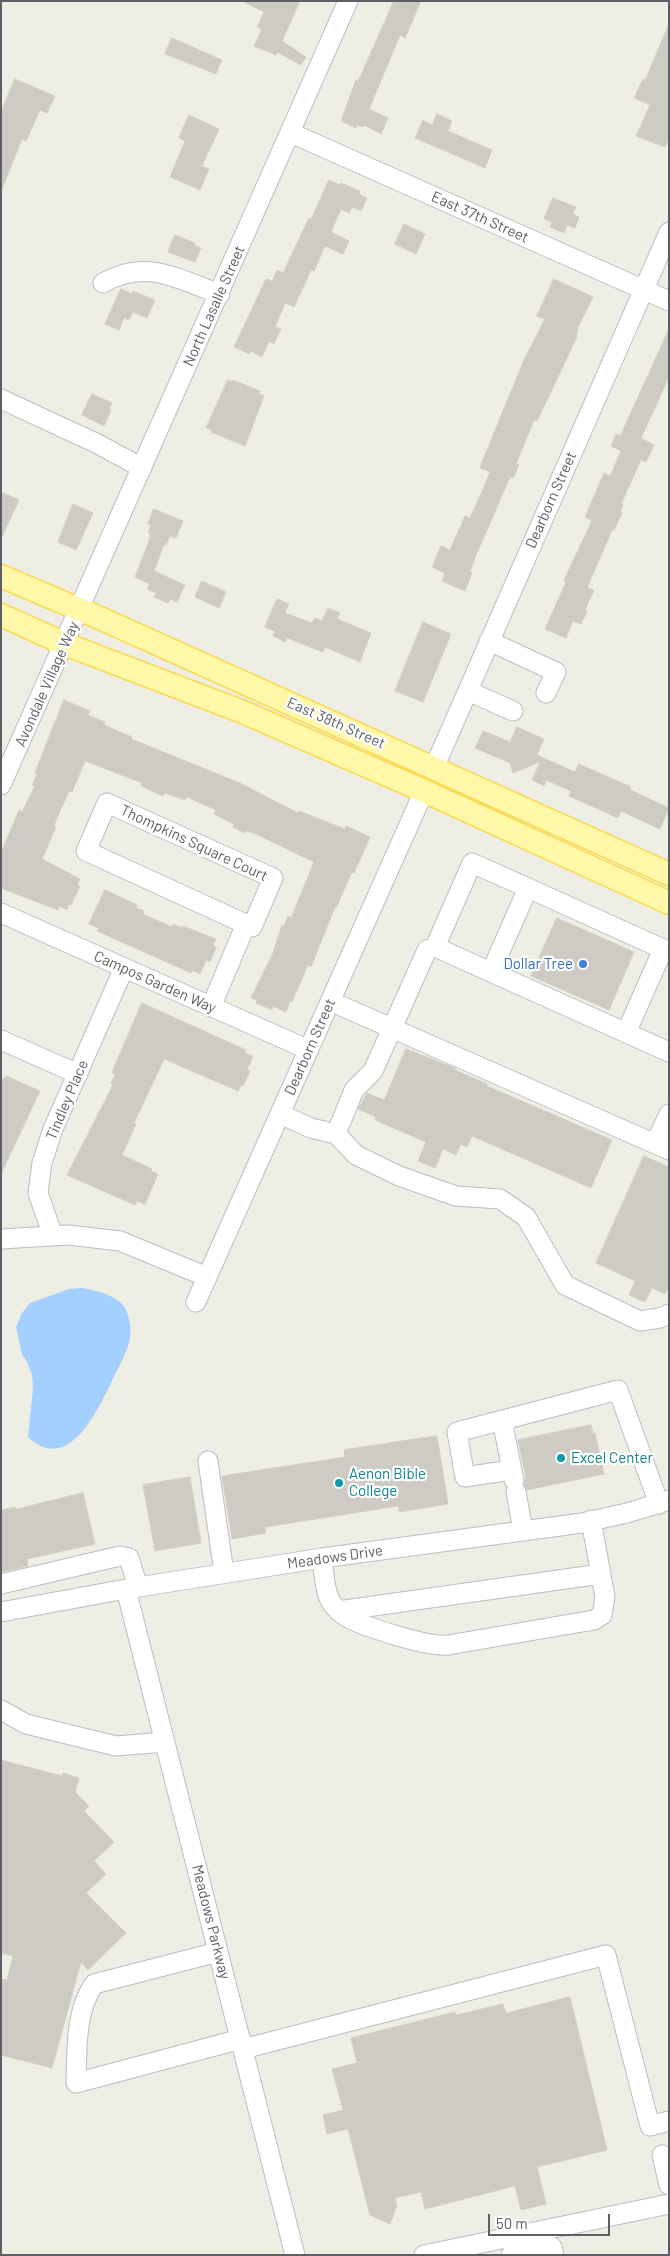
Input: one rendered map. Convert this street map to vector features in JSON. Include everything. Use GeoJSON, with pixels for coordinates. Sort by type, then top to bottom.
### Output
{"type":"FeatureCollection","features":[{"type":"Feature","properties":{"kind":"main road","name":"East 38th Street"},"geometry":{"type":"LineString","coordinates":[[1,576],[80,611],[111,622],[669,874]]}},
{"type":"Feature","properties":{"kind":"main road","name":"East 38th Street"},"geometry":{"type":"LineString","coordinates":[[1,615],[65,644],[243,712],[424,791],[669,904]]}},
{"type":"Feature","properties":{"kind":"street","name":"North Lasalle Street"},"geometry":{"type":"LineString","coordinates":[[80,611],[348,1]]}},
{"type":"Feature","properties":{"kind":"street","name":"East 37th Street"},"geometry":{"type":"LineString","coordinates":[[291,133],[669,301]]}},
{"type":"Feature","properties":{"kind":"street","name":"Dearborn Street"},"geometry":{"type":"LineString","coordinates":[[434,768],[669,232]]}},
{"type":"Feature","properties":{"kind":"street"},"geometry":{"type":"LineString","coordinates":[[103,283],[119,274],[138,270],[156,272],[220,294]]}},
{"type":"Feature","properties":{"kind":"street"},"geometry":{"type":"LineString","coordinates":[[1,399],[98,444],[142,468]]}},
{"type":"Feature","properties":{"kind":"street","name":"Avondale Village Way"},"geometry":{"type":"LineString","coordinates":[[1,784],[80,611]]}},
{"type":"Feature","properties":{"kind":"street"},"geometry":{"type":"LineString","coordinates":[[489,641],[556,672],[546,693]]}},
{"type":"Feature","properties":{"kind":"street"},"geometry":{"type":"LineString","coordinates":[[468,691],[513,711]]}},
{"type":"Feature","properties":{"kind":"street","name":"Dearborn Street"},"geometry":{"type":"LineString","coordinates":[[196,1302],[424,791]]}},
{"type":"Feature","properties":{"kind":"street","name":"Thompkins Square Court"},"geometry":{"type":"LineString","coordinates":[[107,803],[273,878],[252,927],[246,924],[86,852],[107,803]]}},
{"type":"Feature","properties":{"kind":"street"},"geometry":{"type":"LineString","coordinates":[[435,947],[472,864],[528,888],[663,949],[626,1032]]}},
{"type":"Feature","properties":{"kind":"street"},"geometry":{"type":"LineString","coordinates":[[491,972],[528,888]]}},
{"type":"Feature","properties":{"kind":"street","name":"Campos Garden Way"},"geometry":{"type":"LineString","coordinates":[[1,914],[309,1050]]}},
{"type":"Feature","properties":{"kind":"street","name":"Thompkins Square Court"},"geometry":{"type":"LineString","coordinates":[[211,1007],[246,924]]}},
{"type":"Feature","properties":{"kind":"street"},"geometry":{"type":"LineString","coordinates":[[336,1134],[354,1090],[373,1070],[427,950],[435,947],[669,1052]]}},
{"type":"Feature","properties":{"kind":"street","name":"Tindley Place"},"geometry":{"type":"LineString","coordinates":[[54,1236],[38,1192],[39,1179],[50,1137],[124,968]]}},
{"type":"Feature","properties":{"kind":"street"},"geometry":{"type":"LineString","coordinates":[[330,1001],[662,1147],[669,1114]]}},
{"type":"Feature","properties":{"kind":"street"},"geometry":{"type":"LineString","coordinates":[[1,1040],[78,1074]]}},
{"type":"Feature","properties":{"kind":"street"},"geometry":{"type":"LineString","coordinates":[[280,1114],[311,1128],[336,1134],[356,1155],[399,1176],[456,1196],[500,1200],[526,1217],[565,1285],[640,1321],[660,1318],[669,1314]]}},
{"type":"Feature","properties":{"kind":"street"},"geometry":{"type":"LineString","coordinates":[[1,1240],[54,1236],[88,1236],[120,1241],[207,1277]]}},
{"type":"Feature","properties":{"kind":"street"},"geometry":{"type":"LineString","coordinates":[[514,1481],[465,1477],[457,1432],[618,1390],[664,1502]]}},
{"type":"Feature","properties":{"kind":"street"},"geometry":{"type":"LineString","coordinates":[[502,1420],[523,1530]]}},
{"type":"Feature","properties":{"kind":"street"},"geometry":{"type":"LineString","coordinates":[[208,1461],[224,1574]]}},
{"type":"Feature","properties":{"kind":"street","name":"Meadows Drive"},"geometry":{"type":"LineString","coordinates":[[1,1612],[132,1588],[322,1558],[591,1520],[664,1502]]}},
{"type":"Feature","properties":{"kind":"street"},"geometry":{"type":"LineString","coordinates":[[322,1558],[329,1598],[338,1611],[351,1620],[437,1646],[594,1620],[602,1614],[605,1606],[591,1520]]}},
{"type":"Feature","properties":{"kind":"street","name":"Meadows Parkway"},"geometry":{"type":"LineString","coordinates":[[1,1584],[120,1556],[129,1558],[132,1588],[165,1742],[295,2255]]}},
{"type":"Feature","properties":{"kind":"street"},"geometry":{"type":"LineString","coordinates":[[338,1611],[601,1574]]}},
{"type":"Feature","properties":{"kind":"street"},"geometry":{"type":"LineString","coordinates":[[1,1710],[26,1724],[116,1746],[165,1742]]}},
{"type":"Feature","properties":{"kind":"street"},"geometry":{"type":"LineString","coordinates":[[218,1952],[94,1984],[85,1997],[78,2037],[76,2083],[606,1955],[650,2126],[669,2120]]}},
{"type":"Feature","properties":{"kind":"street"},"geometry":{"type":"LineString","coordinates":[[662,2154],[669,2185]]}},
{"type":"Feature","properties":{"kind":"street"},"geometry":{"type":"LineString","coordinates":[[424,2255],[669,2204]]}},
{"type":"Feature","properties":{"kind":"street"},"geometry":{"type":"LineString","coordinates":[[512,2255],[552,2248],[554,2255]]}},
{"type":"Feature","properties":{"kind":"water"},"geometry":{"type":"Polygon","coordinates":[[[82,1288],[108,1295],[124,1306],[131,1330],[130,1339],[104,1397],[88,1424],[78,1436],[67,1444],[55,1449],[42,1447],[28,1437],[33,1388],[32,1375],[22,1354],[16,1327],[22,1313],[30,1303],[69,1289],[82,1288]]]}},
{"type":"Feature","properties":{"kind":"building"},"geometry":{"type":"Polygon","coordinates":[[[242,1],[300,1],[282,41],[306,57],[301,65],[277,52],[276,55],[254,46],[262,29],[257,27],[264,12],[242,1]]]}},
{"type":"Feature","properties":{"kind":"building"},"geometry":{"type":"Polygon","coordinates":[[[394,1],[421,1],[405,38],[400,35],[369,109],[388,118],[381,134],[364,125],[363,127],[357,125],[356,128],[341,121],[356,80],[358,81],[361,75],[394,1]]]}},
{"type":"Feature","properties":{"kind":"building"},"geometry":{"type":"Polygon","coordinates":[[[669,24],[669,139],[665,147],[636,136],[650,105],[634,98],[643,79],[645,80],[669,24]]]}},
{"type":"Feature","properties":{"kind":"building"},"geometry":{"type":"Polygon","coordinates":[[[172,38],[222,60],[216,74],[165,54],[172,38]]]}},
{"type":"Feature","properties":{"kind":"building"},"geometry":{"type":"Polygon","coordinates":[[[15,79],[55,96],[47,113],[40,110],[26,141],[22,139],[2,189],[1,112],[15,79]]]}},
{"type":"Feature","properties":{"kind":"building"},"geometry":{"type":"Polygon","coordinates":[[[437,114],[452,121],[448,131],[492,150],[485,168],[415,138],[423,120],[432,125],[437,114]]]}},
{"type":"Feature","properties":{"kind":"building"},"geometry":{"type":"Polygon","coordinates":[[[189,115],[219,129],[202,166],[209,169],[200,190],[170,177],[185,141],[179,138],[189,115]]]}},
{"type":"Feature","properties":{"kind":"building"},"geometry":{"type":"Polygon","coordinates":[[[329,180],[360,191],[359,194],[367,198],[361,211],[352,207],[349,213],[341,209],[331,232],[349,241],[343,254],[325,246],[314,271],[311,270],[294,307],[285,303],[275,327],[281,329],[274,344],[269,341],[262,357],[251,351],[250,354],[234,347],[266,279],[272,281],[277,270],[283,273],[329,180]]]}},
{"type":"Feature","properties":{"kind":"building"},"geometry":{"type":"Polygon","coordinates":[[[553,198],[576,207],[573,214],[579,217],[575,228],[567,225],[564,233],[550,227],[552,222],[544,219],[553,198]]]}},
{"type":"Feature","properties":{"kind":"building"},"geometry":{"type":"Polygon","coordinates":[[[404,224],[425,234],[416,254],[395,244],[404,224]]]}},
{"type":"Feature","properties":{"kind":"building"},"geometry":{"type":"Polygon","coordinates":[[[175,235],[195,243],[194,245],[201,248],[195,262],[168,252],[175,235]]]}},
{"type":"Feature","properties":{"kind":"building"},"geometry":{"type":"Polygon","coordinates":[[[554,279],[593,297],[578,327],[576,339],[537,421],[534,420],[516,464],[519,465],[513,478],[510,477],[474,560],[470,572],[472,573],[465,591],[442,581],[445,573],[432,567],[441,546],[450,550],[465,516],[470,518],[484,487],[490,472],[480,468],[482,462],[524,360],[545,319],[537,316],[554,279]]]}},
{"type":"Feature","properties":{"kind":"building"},"geometry":{"type":"Polygon","coordinates":[[[121,289],[132,294],[133,291],[155,300],[147,318],[133,312],[129,320],[124,318],[119,330],[105,324],[121,289]]]}},
{"type":"Feature","properties":{"kind":"building"},"geometry":{"type":"Polygon","coordinates":[[[669,329],[669,377],[641,438],[654,445],[646,462],[641,460],[621,504],[623,505],[620,512],[622,513],[614,530],[612,530],[587,588],[594,590],[585,610],[587,611],[581,624],[573,621],[566,638],[545,629],[566,582],[564,580],[592,521],[585,517],[604,473],[610,476],[621,451],[611,446],[616,434],[620,436],[669,329]]]}},
{"type":"Feature","properties":{"kind":"building"},"geometry":{"type":"Polygon","coordinates":[[[228,380],[232,382],[233,380],[260,391],[259,394],[264,396],[245,446],[211,432],[212,430],[206,428],[228,380]]]}},
{"type":"Feature","properties":{"kind":"building"},"geometry":{"type":"Polygon","coordinates":[[[92,394],[112,403],[104,426],[82,415],[92,394]]]}},
{"type":"Feature","properties":{"kind":"building"},"geometry":{"type":"Polygon","coordinates":[[[1,492],[19,500],[1,539],[1,492]]]}},
{"type":"Feature","properties":{"kind":"building"},"geometry":{"type":"Polygon","coordinates":[[[73,504],[93,513],[76,550],[58,542],[73,504]]]}},
{"type":"Feature","properties":{"kind":"building"},"geometry":{"type":"Polygon","coordinates":[[[154,509],[183,521],[176,538],[170,536],[166,545],[164,544],[154,571],[185,585],[177,602],[170,599],[168,603],[154,597],[156,593],[147,589],[150,584],[135,577],[150,538],[150,533],[148,532],[151,526],[148,524],[154,509]]]}},
{"type":"Feature","properties":{"kind":"building"},"geometry":{"type":"Polygon","coordinates":[[[202,581],[226,592],[219,608],[195,597],[202,581]]]}},
{"type":"Feature","properties":{"kind":"building"},"geometry":{"type":"Polygon","coordinates":[[[277,599],[289,604],[285,613],[312,623],[315,618],[322,621],[328,608],[340,613],[337,619],[371,633],[360,662],[325,647],[323,652],[287,638],[285,642],[273,636],[275,631],[265,627],[277,599]]]}},
{"type":"Feature","properties":{"kind":"building"},"geometry":{"type":"Polygon","coordinates":[[[423,622],[451,634],[423,702],[395,691],[423,622]]]}},
{"type":"Feature","properties":{"kind":"building"},"geometry":{"type":"Polygon","coordinates":[[[64,700],[90,711],[88,715],[105,722],[104,725],[132,737],[131,739],[240,783],[298,813],[299,811],[345,829],[346,826],[370,837],[354,873],[352,872],[335,907],[311,967],[308,965],[286,1012],[273,1006],[272,1010],[256,1003],[257,1000],[251,998],[273,953],[282,925],[284,926],[288,916],[291,918],[314,862],[256,834],[246,831],[245,833],[233,827],[234,824],[214,814],[216,810],[187,797],[185,800],[164,793],[163,796],[141,786],[142,783],[85,761],[72,792],[69,791],[57,818],[54,826],[56,827],[42,859],[80,879],[77,885],[80,886],[71,905],[69,904],[67,910],[59,906],[58,910],[1,888],[1,853],[19,810],[22,812],[35,786],[32,785],[37,774],[35,773],[64,700]]]}},
{"type":"Feature","properties":{"kind":"building"},"geometry":{"type":"Polygon","coordinates":[[[517,727],[544,739],[537,755],[575,772],[579,764],[631,787],[630,790],[669,808],[660,829],[621,811],[618,818],[569,796],[571,791],[546,780],[544,786],[532,780],[540,762],[513,773],[510,763],[475,748],[483,731],[510,742],[517,727]]]}},
{"type":"Feature","properties":{"kind":"building"},"geometry":{"type":"Polygon","coordinates":[[[105,890],[137,905],[136,908],[144,911],[143,914],[172,927],[173,924],[182,928],[183,926],[216,939],[213,945],[216,947],[210,962],[206,960],[200,974],[192,970],[191,973],[97,931],[99,928],[89,924],[105,890]]]}},
{"type":"Feature","properties":{"kind":"building","name":"Dollar Tree"},"geometry":{"type":"Polygon","coordinates":[[[557,918],[634,952],[609,1010],[531,976],[557,918]]]}},
{"type":"Feature","properties":{"kind":"building"},"geometry":{"type":"Polygon","coordinates":[[[142,1003],[246,1050],[245,1053],[253,1056],[247,1070],[250,1071],[243,1086],[241,1085],[238,1091],[164,1059],[134,1123],[136,1124],[122,1155],[152,1169],[151,1171],[158,1174],[145,1204],[137,1201],[135,1205],[67,1175],[113,1085],[111,1084],[115,1074],[112,1073],[142,1003]]]}},
{"type":"Feature","properties":{"kind":"building"},"geometry":{"type":"Polygon","coordinates":[[[406,1049],[455,1068],[455,1070],[487,1084],[487,1086],[612,1140],[591,1188],[472,1136],[467,1147],[461,1144],[456,1155],[443,1149],[435,1168],[418,1161],[426,1142],[375,1120],[376,1117],[358,1109],[367,1093],[384,1100],[406,1049]]]}},
{"type":"Feature","properties":{"kind":"building"},"geometry":{"type":"Polygon","coordinates":[[[6,1076],[40,1091],[1,1174],[1,1078],[4,1079],[6,1076]]]}},
{"type":"Feature","properties":{"kind":"building"},"geometry":{"type":"Polygon","coordinates":[[[644,1156],[669,1167],[669,1286],[665,1294],[652,1288],[645,1302],[629,1295],[635,1281],[596,1263],[644,1156]]]}},
{"type":"Feature","properties":{"kind":"building","name":"Excel Center"},"geometry":{"type":"Polygon","coordinates":[[[591,1425],[593,1434],[595,1433],[604,1474],[527,1490],[524,1484],[526,1477],[518,1440],[591,1425]]]}},
{"type":"Feature","properties":{"kind":"building","name":"Aenon Bible College"},"geometry":{"type":"Polygon","coordinates":[[[437,1436],[448,1504],[399,1512],[398,1506],[265,1527],[266,1533],[232,1539],[222,1476],[345,1457],[344,1450],[437,1436]]]}},
{"type":"Feature","properties":{"kind":"building"},"geometry":{"type":"Polygon","coordinates":[[[190,1477],[201,1543],[155,1551],[143,1485],[190,1477]]]}},
{"type":"Feature","properties":{"kind":"building"},"geometry":{"type":"Polygon","coordinates":[[[83,1493],[95,1544],[27,1559],[28,1566],[1,1572],[1,1510],[15,1507],[16,1509],[83,1493]]]}},
{"type":"Feature","properties":{"kind":"building"},"geometry":{"type":"Polygon","coordinates":[[[1,1760],[62,1776],[63,1773],[79,1778],[75,1792],[89,1806],[84,1811],[114,1842],[94,1861],[106,1874],[86,1893],[126,1933],[88,1970],[81,1962],[52,2068],[1,2055],[1,1979],[7,1980],[13,1956],[1,1953],[1,1760]]]}},
{"type":"Feature","properties":{"kind":"building"},"geometry":{"type":"Polygon","coordinates":[[[570,1997],[607,2150],[537,2167],[546,2204],[521,2210],[515,2186],[425,2209],[421,2192],[395,2198],[397,2206],[390,2224],[370,2215],[348,2129],[327,2134],[323,2115],[343,2110],[332,2069],[357,2063],[351,2038],[455,2012],[456,2015],[503,2004],[506,2013],[570,1997]]]}},
{"type":"Feature","properties":{"kind":"place","name":"Dollar Tree"},"geometry":{"type":"Point","coordinates":[583,964]}},
{"type":"Feature","properties":{"kind":"place","name":"Excel Center"},"geometry":{"type":"Point","coordinates":[561,1458]}},
{"type":"Feature","properties":{"kind":"place","name":"Aenon Bible College"},"geometry":{"type":"Point","coordinates":[339,1483]}}]}
